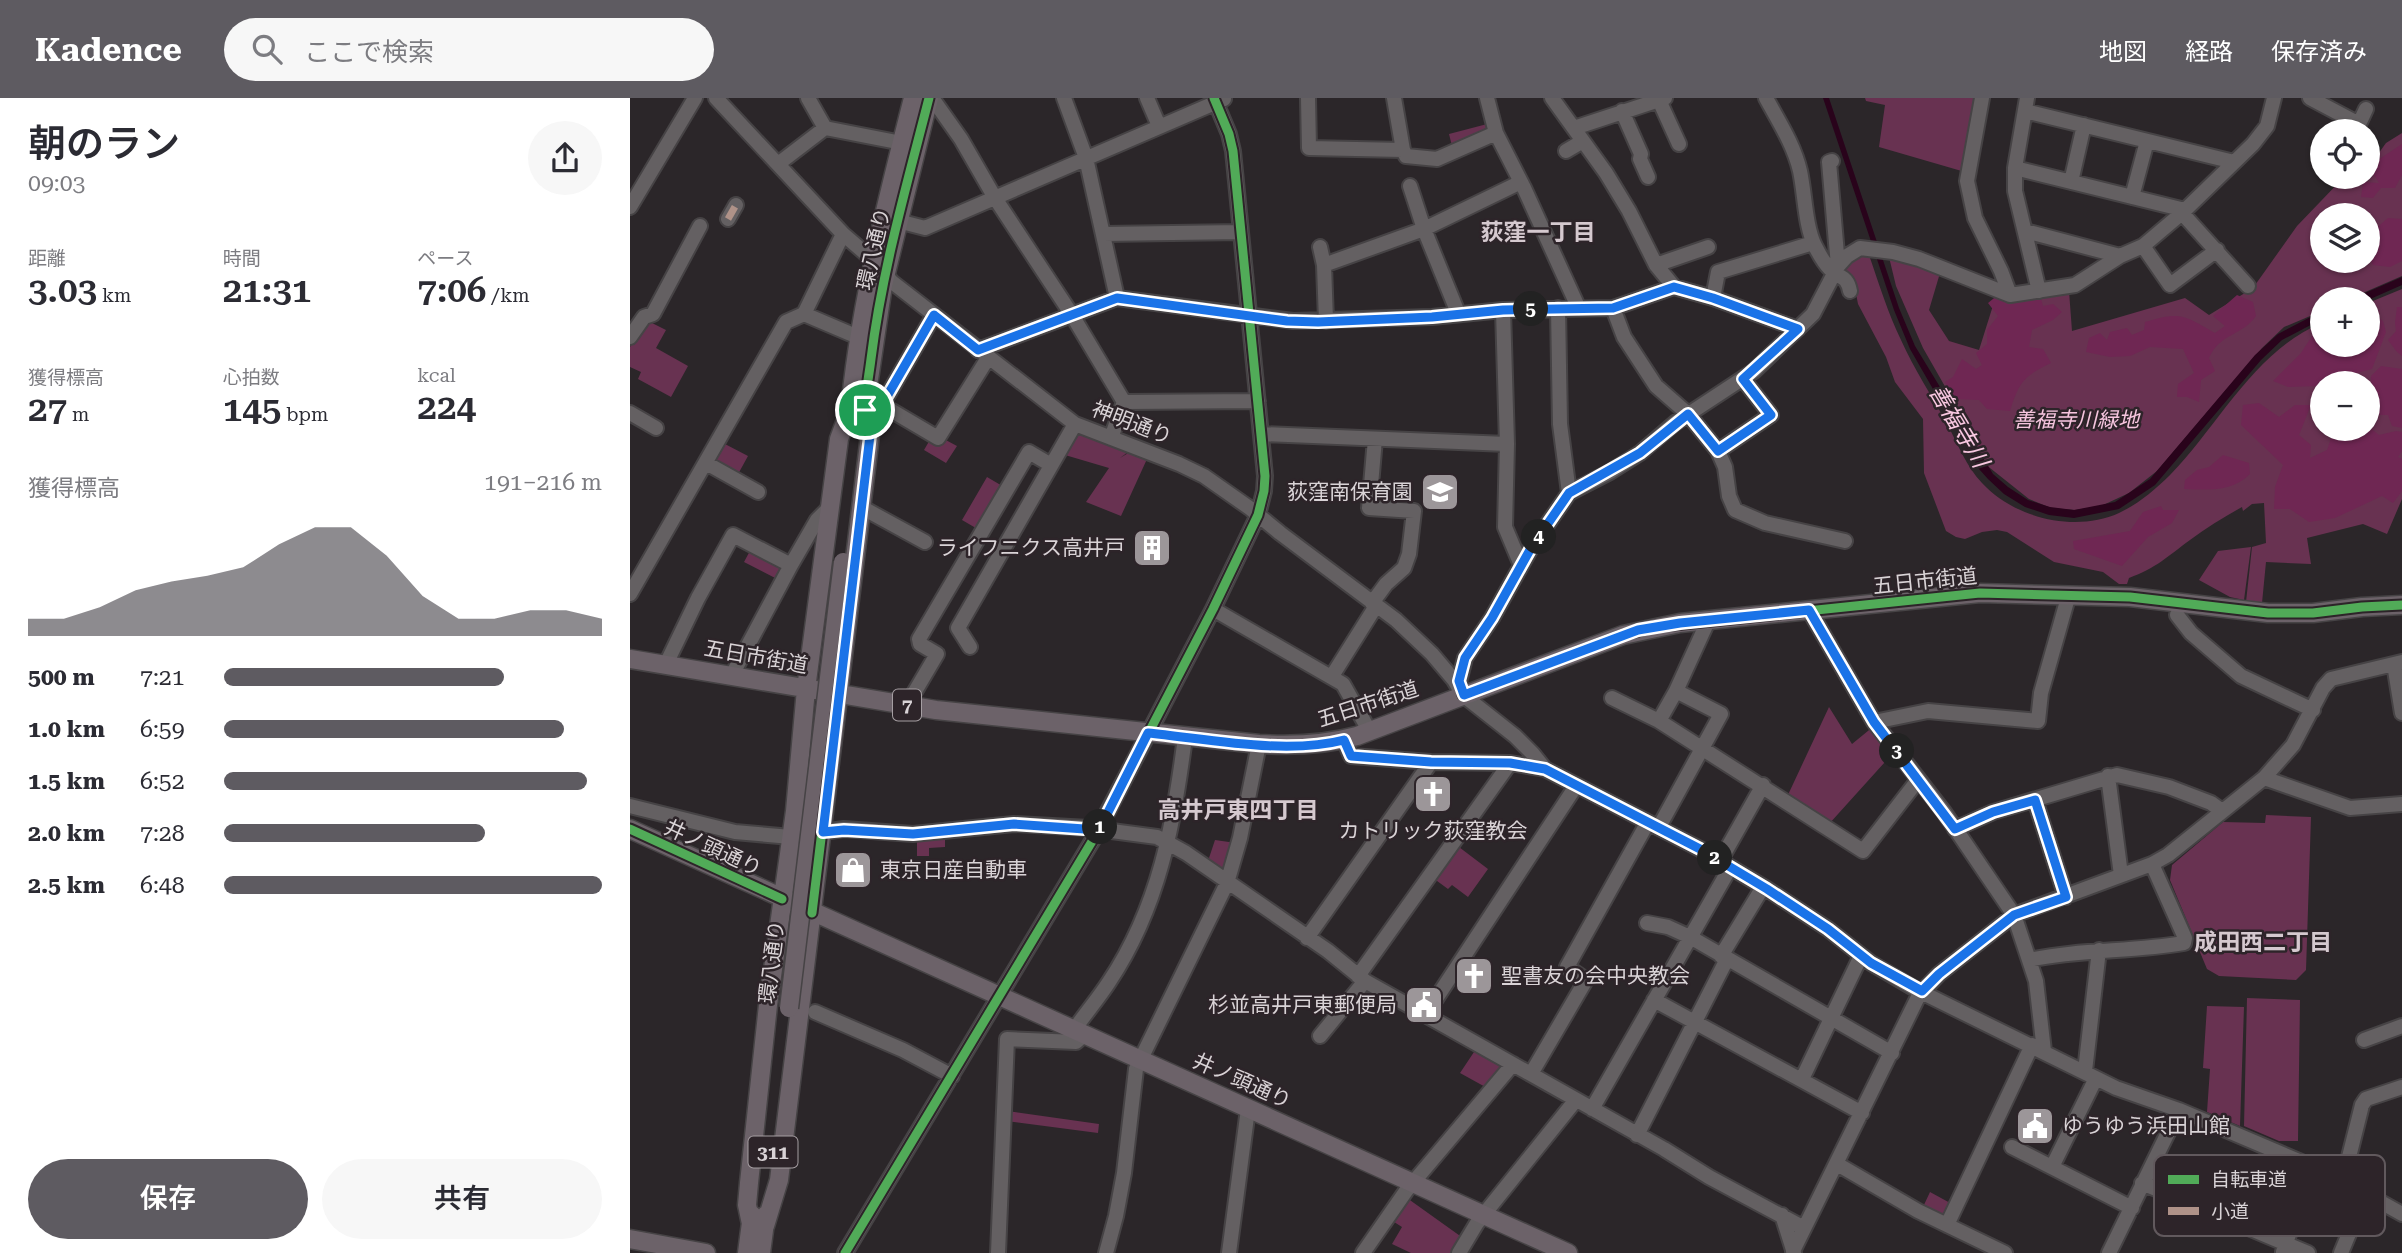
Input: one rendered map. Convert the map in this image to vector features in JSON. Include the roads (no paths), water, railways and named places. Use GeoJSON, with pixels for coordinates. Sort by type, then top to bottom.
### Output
{"type":"FeatureCollection","features":[{"type":"Feature","properties":{"kind":"main road","name":"環八通り"},"geometry":{"type":"LineString","coordinates":[[761,1253],[758,1225],[767,1114],[839,561],[866,407],[879,268],[912,98]]}},
{"type":"Feature","properties":{"kind":"main road","name":"環八通り"},"geometry":{"type":"LineString","coordinates":[[866,407],[858,337],[879,268],[898,221],[930,98]]}},
{"type":"Feature","properties":{"kind":"main road"},"geometry":{"type":"LineString","coordinates":[[758,1225],[779,1180],[871,427],[866,407]]}},
{"type":"Feature","properties":{"kind":"main road"},"geometry":{"type":"LineString","coordinates":[[758,1225],[747,1205],[749,1183],[829,508],[839,439],[866,407]]}},
{"type":"Feature","properties":{"kind":"main road","name":"環八通り"},"geometry":{"type":"LineString","coordinates":[[747,1253],[758,1225],[781,1078],[839,561]]}},
{"type":"Feature","properties":{"kind":"main road","name":"五日市街道"},"geometry":{"type":"LineString","coordinates":[[630,659],[907,705],[1185,737],[1259,744],[1313,745],[1370,732],[1623,635],[1654,626],[1980,593],[2130,597],[2268,613],[2313,613],[2402,605]]}},
{"type":"Feature","properties":{"kind":"main road","name":"井ノ頭通り"},"geometry":{"type":"LineString","coordinates":[[630,829],[1568,1253]]}},
{"type":"Feature","properties":{"kind":"main road"},"geometry":{"type":"LineString","coordinates":[[630,1239],[706,1253]]}},
{"type":"Feature","properties":{"kind":"street"},"geometry":{"type":"LineString","coordinates":[[630,207],[695,98]]}},
{"type":"Feature","properties":{"kind":"street","name":"神明通り"},"geometry":{"type":"LineString","coordinates":[[716,98],[843,234],[934,315],[1075,424],[1180,464],[1204,476],[1258,515],[1410,631],[1464,695],[1515,736],[1545,769]]}},
{"type":"Feature","properties":{"kind":"street"},"geometry":{"type":"LineString","coordinates":[[808,98],[825,128]]}},
{"type":"Feature","properties":{"kind":"street"},"geometry":{"type":"LineString","coordinates":[[930,98],[961,139],[995,198],[1072,315],[1124,402]]}},
{"type":"Feature","properties":{"kind":"street"},"geometry":{"type":"LineString","coordinates":[[1064,98],[1086,158],[1117,298]]}},
{"type":"Feature","properties":{"kind":"street"},"geometry":{"type":"LineString","coordinates":[[1147,98],[1159,126]]}},
{"type":"Feature","properties":{"kind":"street"},"geometry":{"type":"LineString","coordinates":[[1308,98],[1308,148],[1403,150]]}},
{"type":"Feature","properties":{"kind":"street"},"geometry":{"type":"LineString","coordinates":[[1394,98],[1406,156],[1437,159],[1496,134]]}},
{"type":"Feature","properties":{"kind":"street"},"geometry":{"type":"LineString","coordinates":[[1487,98],[1496,134],[1579,309]]}},
{"type":"Feature","properties":{"kind":"street"},"geometry":{"type":"LineString","coordinates":[[1552,98],[1629,211],[1656,265],[1674,287]]}},
{"type":"Feature","properties":{"kind":"street"},"geometry":{"type":"LineString","coordinates":[[1766,98],[1794,148],[1813,243],[1828,267],[1836,269],[1849,282],[1850,291]]}},
{"type":"Feature","properties":{"kind":"street"},"geometry":{"type":"LineString","coordinates":[[1982,98],[1967,181],[1975,218],[2010,295]]}},
{"type":"Feature","properties":{"kind":"street"},"geometry":{"type":"LineString","coordinates":[[1464,695],[1459,681],[1465,658],[1492,618],[1521,565],[1569,493],[1640,453],[1688,414],[1743,379],[1813,314],[1836,269],[1854,251],[1860,248],[1919,259],[2010,295],[2075,285],[2120,256],[2143,246],[2184,211],[2267,126],[2274,98]]}},
{"type":"Feature","properties":{"kind":"street"},"geometry":{"type":"LineString","coordinates":[[2311,98],[2359,124],[2366,109]]}},
{"type":"Feature","properties":{"kind":"street"},"geometry":{"type":"LineString","coordinates":[[845,1253],[1099,830],[1213,609],[1258,515],[1265,476],[1233,151],[1218,99],[925,228],[898,221]]}},
{"type":"Feature","properties":{"kind":"street"},"geometry":{"type":"LineString","coordinates":[[1574,128],[1662,99],[1679,144]]}},
{"type":"Feature","properties":{"kind":"street"},"geometry":{"type":"LineString","coordinates":[[2039,291],[2015,191],[2015,168],[2026,104],[2084,125],[2234,162]]}},
{"type":"Feature","properties":{"kind":"street"},"geometry":{"type":"LineString","coordinates":[[1622,111],[1648,177]]}},
{"type":"Feature","properties":{"kind":"street"},"geometry":{"type":"LineString","coordinates":[[2071,182],[2084,125]]}},
{"type":"Feature","properties":{"kind":"street"},"geometry":{"type":"LineString","coordinates":[[778,164],[825,128],[902,143]]}},
{"type":"Feature","properties":{"kind":"street"},"geometry":{"type":"LineString","coordinates":[[1566,151],[1583,141]]}},
{"type":"Feature","properties":{"kind":"street"},"geometry":{"type":"LineString","coordinates":[[2132,197],[2147,141]]}},
{"type":"Feature","properties":{"kind":"street"},"geometry":{"type":"LineString","coordinates":[[1832,160],[1829,162],[1836,269]]}},
{"type":"Feature","properties":{"kind":"street"},"geometry":{"type":"LineString","coordinates":[[2015,168],[2184,211],[2248,285]]}},
{"type":"Feature","properties":{"kind":"street"},"geometry":{"type":"LineString","coordinates":[[1324,265],[1424,229],[1521,182]]}},
{"type":"Feature","properties":{"kind":"street"},"geometry":{"type":"LineString","coordinates":[[1410,186],[1424,229],[1458,313]]}},
{"type":"Feature","properties":{"kind":"street"},"geometry":{"type":"LineString","coordinates":[[728,219],[736,205]]}},
{"type":"Feature","properties":{"kind":"street"},"geometry":{"type":"LineString","coordinates":[[630,337],[644,317],[653,314],[700,226]]}},
{"type":"Feature","properties":{"kind":"street"},"geometry":{"type":"LineString","coordinates":[[2025,231],[2120,256]]}},
{"type":"Feature","properties":{"kind":"street"},"geometry":{"type":"LineString","coordinates":[[1103,234],[1241,232]]}},
{"type":"Feature","properties":{"kind":"street"},"geometry":{"type":"LineString","coordinates":[[630,594],[786,321],[804,314],[843,234]]}},
{"type":"Feature","properties":{"kind":"street"},"geometry":{"type":"LineString","coordinates":[[1713,298],[1718,272],[1813,243]]}},
{"type":"Feature","properties":{"kind":"street"},"geometry":{"type":"LineString","coordinates":[[2143,246],[2170,285],[2217,250]]}},
{"type":"Feature","properties":{"kind":"street"},"geometry":{"type":"LineString","coordinates":[[1320,247],[1324,265],[1326,321]]}},
{"type":"Feature","properties":{"kind":"street"},"geometry":{"type":"LineString","coordinates":[[1656,265],[1708,247]]}},
{"type":"Feature","properties":{"kind":"street"},"geometry":{"type":"LineString","coordinates":[[934,315],[866,407],[938,438],[983,354],[1117,298],[1293,321],[1326,321],[1432,317],[1503,310],[1613,308],[1674,287],[1798,329]]}},
{"type":"Feature","properties":{"kind":"street"},"geometry":{"type":"LineString","coordinates":[[1558,308],[1560,424],[1569,493]]}},
{"type":"Feature","properties":{"kind":"street"},"geometry":{"type":"LineString","coordinates":[[1613,308],[1624,337],[1656,386],[1688,414],[1718,451],[1725,467],[1729,496],[1735,510],[1765,523],[1845,541]]}},
{"type":"Feature","properties":{"kind":"street"},"geometry":{"type":"LineString","coordinates":[[1503,310],[1507,444],[1505,527],[1521,565]]}},
{"type":"Feature","properties":{"kind":"street"},"geometry":{"type":"LineString","coordinates":[[804,314],[858,337]]}},
{"type":"Feature","properties":{"kind":"street"},"geometry":{"type":"LineString","coordinates":[[1718,451],[1771,415],[1743,379]]}},
{"type":"Feature","properties":{"kind":"street"},"geometry":{"type":"LineString","coordinates":[[1124,402],[1258,401]]}},
{"type":"Feature","properties":{"kind":"street"},"geometry":{"type":"LineString","coordinates":[[1111,438],[1124,402]]}},
{"type":"Feature","properties":{"kind":"street"},"geometry":{"type":"LineString","coordinates":[[630,412],[656,428]]}},
{"type":"Feature","properties":{"kind":"street"},"geometry":{"type":"LineString","coordinates":[[970,647],[958,628],[1075,424]]}},
{"type":"Feature","properties":{"kind":"street"},"geometry":{"type":"LineString","coordinates":[[1262,434],[1507,444]]}},
{"type":"Feature","properties":{"kind":"street"},"geometry":{"type":"LineString","coordinates":[[1332,676],[1386,584],[1404,568],[1409,554],[1414,510],[1369,508],[1375,439]]}},
{"type":"Feature","properties":{"kind":"street"},"geometry":{"type":"LineString","coordinates":[[907,705],[937,654],[920,644],[919,639],[1029,452],[1051,465]]}},
{"type":"Feature","properties":{"kind":"street"},"geometry":{"type":"LineString","coordinates":[[706,463],[758,492]]}},
{"type":"Feature","properties":{"kind":"street"},"geometry":{"type":"LineString","coordinates":[[861,507],[925,542]]}},
{"type":"Feature","properties":{"kind":"street"},"geometry":{"type":"LineString","coordinates":[[732,675],[817,520],[829,508]]}},
{"type":"Feature","properties":{"kind":"street"},"geometry":{"type":"LineString","coordinates":[[667,665],[698,598],[733,535],[791,565]]}},
{"type":"Feature","properties":{"kind":"street"},"geometry":{"type":"LineString","coordinates":[[1874,722],[1928,711],[2038,721],[2042,693],[2069,594]]}},
{"type":"Feature","properties":{"kind":"street"},"geometry":{"type":"LineString","coordinates":[[1213,609],[1343,684],[1370,732]]}},
{"type":"Feature","properties":{"kind":"street"},"geometry":{"type":"LineString","coordinates":[[1809,610],[1874,722],[1955,829],[2014,915],[2040,1003],[2038,1048],[1947,1226]]}},
{"type":"Feature","properties":{"kind":"street"},"geometry":{"type":"LineString","coordinates":[[2177,615],[2191,633],[2241,676],[2313,710]]}},
{"type":"Feature","properties":{"kind":"street"},"geometry":{"type":"LineString","coordinates":[[1659,721],[1709,621]]}},
{"type":"Feature","properties":{"kind":"street"},"geometry":{"type":"LineString","coordinates":[[1794,1252],[1922,991],[1939,974],[2014,915],[2152,864],[2168,855],[2264,778],[2292,745],[2323,688],[2331,680],[2342,675],[2398,663],[2402,713]]}},
{"type":"Feature","properties":{"kind":"street"},"geometry":{"type":"LineString","coordinates":[[1531,1074],[1586,980],[1567,967],[1721,714],[1676,691]]}},
{"type":"Feature","properties":{"kind":"street"},"geometry":{"type":"LineString","coordinates":[[1612,698],[1659,721],[1702,747],[1863,851],[1918,780]]}},
{"type":"Feature","properties":{"kind":"street"},"geometry":{"type":"LineString","coordinates":[[998,1253],[1007,1039],[1076,1042],[1079,1032],[1110,982],[1146,914],[1169,842],[1185,737]]}},
{"type":"Feature","properties":{"kind":"street"},"geometry":{"type":"LineString","coordinates":[[1344,740],[1351,756],[1431,762],[1510,763],[1545,769],[1725,864],[1828,929],[1861,956],[1922,991],[2126,1092],[2179,1110],[2284,1155]]}},
{"type":"Feature","properties":{"kind":"street"},"geometry":{"type":"LineString","coordinates":[[1106,1253],[1124,1173],[1136,1069],[1227,883],[1238,847],[1259,744]]}},
{"type":"Feature","properties":{"kind":"street"},"geometry":{"type":"LineString","coordinates":[[1307,938],[1431,762]]}},
{"type":"Feature","properties":{"kind":"street"},"geometry":{"type":"LineString","coordinates":[[1320,1036],[1510,763]]}},
{"type":"Feature","properties":{"kind":"street"},"geometry":{"type":"LineString","coordinates":[[1955,829],[1993,812],[2117,775],[2169,787],[2210,803],[2222,811]]}},
{"type":"Feature","properties":{"kind":"street"},"geometry":{"type":"LineString","coordinates":[[2108,776],[2121,875]]}},
{"type":"Feature","properties":{"kind":"street"},"geometry":{"type":"LineString","coordinates":[[2264,778],[2350,808],[2402,804]]}},
{"type":"Feature","properties":{"kind":"street"},"geometry":{"type":"LineString","coordinates":[[1592,1109],[1690,937],[1763,785]]}},
{"type":"Feature","properties":{"kind":"street"},"geometry":{"type":"LineString","coordinates":[[1426,1014],[1576,786]]}},
{"type":"Feature","properties":{"kind":"street"},"geometry":{"type":"LineString","coordinates":[[2035,800],[2066,897]]}},
{"type":"Feature","properties":{"kind":"street"},"geometry":{"type":"LineString","coordinates":[[630,806],[735,832],[791,837]]}},
{"type":"Feature","properties":{"kind":"street"},"geometry":{"type":"LineString","coordinates":[[823,832],[844,830],[913,834],[1014,824],[1157,837],[1169,842],[1338,958],[1361,978],[1709,1177],[1804,1227]]}},
{"type":"Feature","properties":{"kind":"street"},"geometry":{"type":"LineString","coordinates":[[2029,960],[2060,953],[2162,947],[2183,943],[2185,938],[2152,864]]}},
{"type":"Feature","properties":{"kind":"street"},"geometry":{"type":"LineString","coordinates":[[1637,1135],[1724,957],[1762,887]]}},
{"type":"Feature","properties":{"kind":"street"},"geometry":{"type":"LineString","coordinates":[[1647,923],[1668,927],[1690,937],[1892,1053]]}},
{"type":"Feature","properties":{"kind":"street"},"geometry":{"type":"LineString","coordinates":[[2052,1167],[2091,1074],[2099,950]]}},
{"type":"Feature","properties":{"kind":"street"},"geometry":{"type":"LineString","coordinates":[[1802,1079],[1861,956]]}},
{"type":"Feature","properties":{"kind":"street"},"geometry":{"type":"LineString","coordinates":[[1654,1000],[1862,1113]]}},
{"type":"Feature","properties":{"kind":"street"},"geometry":{"type":"LineString","coordinates":[[815,1012],[904,1050],[952,1076]]}},
{"type":"Feature","properties":{"kind":"street"},"geometry":{"type":"LineString","coordinates":[[2364,1040],[2402,1026]]}},
{"type":"Feature","properties":{"kind":"street"},"geometry":{"type":"LineString","coordinates":[[1363,1253],[1413,1184],[1513,1064]]}},
{"type":"Feature","properties":{"kind":"street"},"geometry":{"type":"LineString","coordinates":[[2350,1155],[2362,1105],[2366,1099],[2402,1087]]}},
{"type":"Feature","properties":{"kind":"street"},"geometry":{"type":"LineString","coordinates":[[1459,1253],[1483,1215],[1575,1101]]}},
{"type":"Feature","properties":{"kind":"street"},"geometry":{"type":"LineString","coordinates":[[1229,1253],[1248,1109]]}},
{"type":"Feature","properties":{"kind":"street"},"geometry":{"type":"LineString","coordinates":[[2156,1155],[2179,1110]]}},
{"type":"Feature","properties":{"kind":"street"},"geometry":{"type":"LineString","coordinates":[[2012,1147],[2132,1208]]}},
{"type":"Feature","properties":{"kind":"street"},"geometry":{"type":"LineString","coordinates":[[2114,1251],[2154,1159]]}},
{"type":"Feature","properties":{"kind":"street"},"geometry":{"type":"LineString","coordinates":[[1837,1164],[1947,1226],[2005,1253]]}},
{"type":"Feature","properties":{"kind":"street"},"geometry":{"type":"LineString","coordinates":[[2142,1183],[2154,1188]]}},
{"type":"Feature","properties":{"kind":"street"},"geometry":{"type":"LineString","coordinates":[[1782,1215],[1794,1252]]}},
{"type":"Feature","properties":{"kind":"street"},"geometry":{"type":"LineString","coordinates":[[2258,1236],[2284,1248],[2308,1253]]}},
{"type":"Feature","properties":{"kind":"street"},"geometry":{"type":"LineString","coordinates":[[2341,1253],[2348,1236]]}},
{"type":"Feature","properties":{"kind":"water","name":"善福寺川"},"geometry":{"type":"Polygon","coordinates":[[[1823,98],[1829,98],[1899,308],[1915,346],[1993,474],[2028,500],[2050,507],[2074,510],[2115,502],[2150,479],[2255,355],[2278,334],[2310,317],[2310,325],[2282,340],[2261,360],[2155,485],[2119,509],[2074,518],[2049,515],[2025,507],[2004,494],[1979,469],[1910,349],[1894,310],[1823,98]]]}},
{"type":"Feature","properties":{"kind":"water"},"geometry":{"type":"Polygon","coordinates":[[[2402,277],[2402,285],[2380,295],[2379,287],[2402,277]]]}},
{"type":"Feature","properties":{"kind":"place","name":"荻窪南保育園"},"geometry":{"type":"Point","coordinates":[1440,492]}},
{"type":"Feature","properties":{"kind":"place","name":"ライフニクス高井戸"},"geometry":{"type":"Point","coordinates":[1152,548]}},
{"type":"Feature","properties":{"kind":"place","name":"カトリック荻窪教会"},"geometry":{"type":"Point","coordinates":[1433,794]}},
{"type":"Feature","properties":{"kind":"place","name":"東京日産自動車"},"geometry":{"type":"Point","coordinates":[853,870]}},
{"type":"Feature","properties":{"kind":"place","name":"聖書友の会中央教会"},"geometry":{"type":"Point","coordinates":[1474,976]}},
{"type":"Feature","properties":{"kind":"place","name":"杉並高井戸東郵便局"},"geometry":{"type":"Point","coordinates":[1424,1005]}},
{"type":"Feature","properties":{"kind":"place","name":"ゆうゆう浜田山館"},"geometry":{"type":"Point","coordinates":[2035,1126]}},
{"type":"Feature","properties":{"kind":"district","name":"荻窪一丁目"},"geometry":{"type":"Point","coordinates":[1538,232]}},
{"type":"Feature","properties":{"kind":"district","name":"高井戸東四丁目"},"geometry":{"type":"Point","coordinates":[1238,810]}},
{"type":"Feature","properties":{"kind":"district","name":"成田西二丁目"},"geometry":{"type":"Point","coordinates":[2263,942]}},
{"type":"Feature","properties":{"kind":"park label","name":"善福寺川緑地"},"geometry":{"type":"Point","coordinates":[2076,420]}}]}
